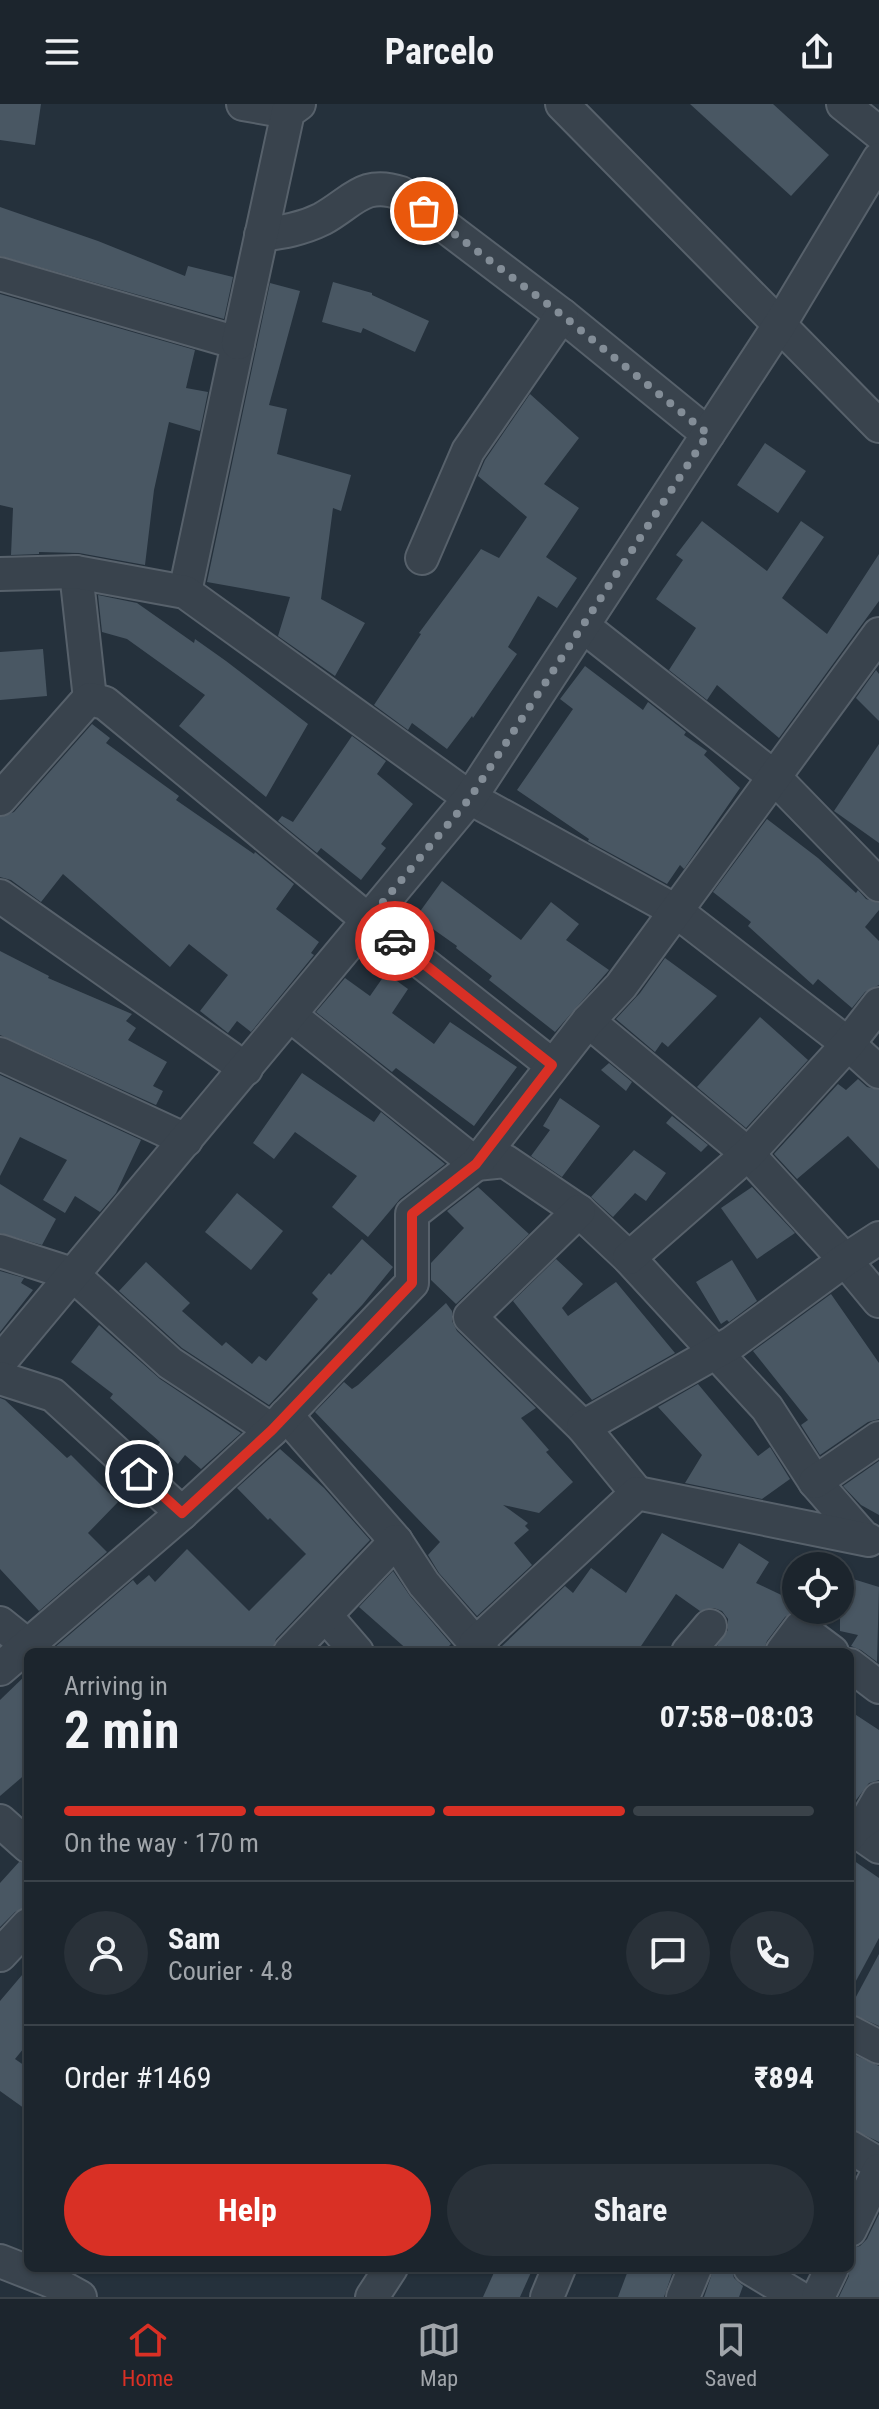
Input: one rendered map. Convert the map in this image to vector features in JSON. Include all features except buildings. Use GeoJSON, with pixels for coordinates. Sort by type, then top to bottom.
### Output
{"type":"FeatureCollection","features":[{"type":"Feature","properties":{"kind":"street"},"geometry":{"type":"LineString","coordinates":[[185,592],[261,235],[293,108],[243,104]]}},
{"type":"Feature","properties":{"kind":"street"},"geometry":{"type":"LineString","coordinates":[[562,104],[879,426]]}},
{"type":"Feature","properties":{"kind":"street"},"geometry":{"type":"LineString","coordinates":[[843,104],[879,133]]}},
{"type":"Feature","properties":{"kind":"street"},"geometry":{"type":"LineString","coordinates":[[0,1362],[470,798],[780,324],[870,196],[879,159]]}},
{"type":"Feature","properties":{"kind":"street"},"geometry":{"type":"LineString","coordinates":[[261,235],[300,228],[323,218],[370,189],[385,188],[401,193],[562,315],[708,434]]}},
{"type":"Feature","properties":{"kind":"street"},"geometry":{"type":"LineString","coordinates":[[0,274],[238,343]]}},
{"type":"Feature","properties":{"kind":"street"},"geometry":{"type":"LineString","coordinates":[[422,558],[468,451],[562,315]]}},
{"type":"Feature","properties":{"kind":"street"},"geometry":{"type":"LineString","coordinates":[[0,799],[90,699],[76,572]]}},
{"type":"Feature","properties":{"kind":"street"},"geometry":{"type":"LineString","coordinates":[[0,574],[76,572],[185,592],[470,798],[676,911],[848,1044],[879,1072]]}},
{"type":"Feature","properties":{"kind":"street"},"geometry":{"type":"LineString","coordinates":[[583,626],[773,776],[879,885]]}},
{"type":"Feature","properties":{"kind":"street"},"geometry":{"type":"LineString","coordinates":[[34,1648],[279,1422],[412,1283],[412,1214],[476,1164],[552,1065],[621,986],[879,634]]}},
{"type":"Feature","properties":{"kind":"street"},"geometry":{"type":"LineString","coordinates":[[90,699],[105,703],[368,920],[552,1065]]}},
{"type":"Feature","properties":{"kind":"street"},"geometry":{"type":"LineString","coordinates":[[0,896],[246,1069]]}},
{"type":"Feature","properties":{"kind":"street"},"geometry":{"type":"LineString","coordinates":[[629,1258],[748,1154],[848,1044],[879,1004]]}},
{"type":"Feature","properties":{"kind":"street"},"geometry":{"type":"LineString","coordinates":[[290,1015],[476,1164],[505,1161],[579,1211],[629,1258],[767,1408],[815,1482],[872,1541]]}},
{"type":"Feature","properties":{"kind":"street"},"geometry":{"type":"LineString","coordinates":[[588,1021],[748,1154],[879,1301]]}},
{"type":"Feature","properties":{"kind":"street"},"geometry":{"type":"LineString","coordinates":[[0,1054],[186,1140]]}},
{"type":"Feature","properties":{"kind":"street"},"geometry":{"type":"LineString","coordinates":[[579,1211],[470,1317],[583,1427],[637,1493],[872,1541]]}},
{"type":"Feature","properties":{"kind":"street"},"geometry":{"type":"LineString","coordinates":[[583,1427],[732,1343],[879,1238]]}},
{"type":"Feature","properties":{"kind":"street"},"geometry":{"type":"LineString","coordinates":[[0,1251],[72,1274],[170,1363],[279,1422],[396,1541],[424,1584],[479,1648],[637,1493]]}},
{"type":"Feature","properties":{"kind":"street"},"geometry":{"type":"LineString","coordinates":[[0,1378],[53,1395],[182,1513]]}},
{"type":"Feature","properties":{"kind":"street"},"geometry":{"type":"LineString","coordinates":[[815,1482],[879,1438]]}},
{"type":"Feature","properties":{"kind":"street"},"geometry":{"type":"LineString","coordinates":[[294,1648],[396,1541]]}},
{"type":"Feature","properties":{"kind":"street"},"geometry":{"type":"LineString","coordinates":[[326,1616],[354,1648]]}},
{"type":"Feature","properties":{"kind":"street"},"geometry":{"type":"LineString","coordinates":[[0,1623],[32,1648]]}},
{"type":"Feature","properties":{"kind":"street"},"geometry":{"type":"LineString","coordinates":[[691,1648],[710,1626]]}},
{"type":"Feature","properties":{"kind":"street"},"geometry":{"type":"LineString","coordinates":[[785,1648],[800,1628],[827,1648]]}},
{"type":"Feature","properties":{"kind":"street"},"geometry":{"type":"LineString","coordinates":[[0,1669],[24,1654]]}},
{"type":"Feature","properties":{"kind":"street"},"geometry":{"type":"LineString","coordinates":[[854,1668],[879,1687]]}},
{"type":"Feature","properties":{"kind":"street"},"geometry":{"type":"LineString","coordinates":[[854,1829],[868,1818],[879,1799]]}},
{"type":"Feature","properties":{"kind":"street"},"geometry":{"type":"LineString","coordinates":[[0,1821],[24,1842]]}},
{"type":"Feature","properties":{"kind":"street"},"geometry":{"type":"LineString","coordinates":[[854,1833],[879,1847]]}},
{"type":"Feature","properties":{"kind":"street"},"geometry":{"type":"LineString","coordinates":[[0,1955],[24,1929]]}},
{"type":"Feature","properties":{"kind":"street"},"geometry":{"type":"LineString","coordinates":[[854,2034],[879,2047]]}},
{"type":"Feature","properties":{"kind":"street"},"geometry":{"type":"LineString","coordinates":[[854,2150],[879,2167],[854,2221]]}},
{"type":"Feature","properties":{"kind":"street"},"geometry":{"type":"LineString","coordinates":[[0,2261],[24,2270]]}},
{"type":"Feature","properties":{"kind":"street"},"geometry":{"type":"LineString","coordinates":[[28,2272],[80,2297]]}},
{"type":"Feature","properties":{"kind":"street"},"geometry":{"type":"LineString","coordinates":[[372,2297],[388,2272]]}},
{"type":"Feature","properties":{"kind":"street"},"geometry":{"type":"LineString","coordinates":[[547,2297],[557,2272]]}},
{"type":"Feature","properties":{"kind":"street"},"geometry":{"type":"LineString","coordinates":[[683,2297],[693,2272]]}},
{"type":"Feature","properties":{"kind":"street"},"geometry":{"type":"LineString","coordinates":[[757,2272],[798,2297]]}},
{"type":"Feature","properties":{"kind":"street"},"geometry":{"type":"LineString","coordinates":[[818,2297],[830,2272]]}},
{"type":"Feature","properties":{"kind":"way so far"},"geometry":{"type":"LineString","coordinates":[[395,941],[368,920],[470,798],[708,434],[562,315],[424,211]]}},
{"type":"Feature","properties":{"kind":"route"},"geometry":{"type":"LineString","coordinates":[[139,1474],[182,1513],[272,1430],[412,1283],[412,1214],[476,1164],[552,1065],[395,941]]}}]}
